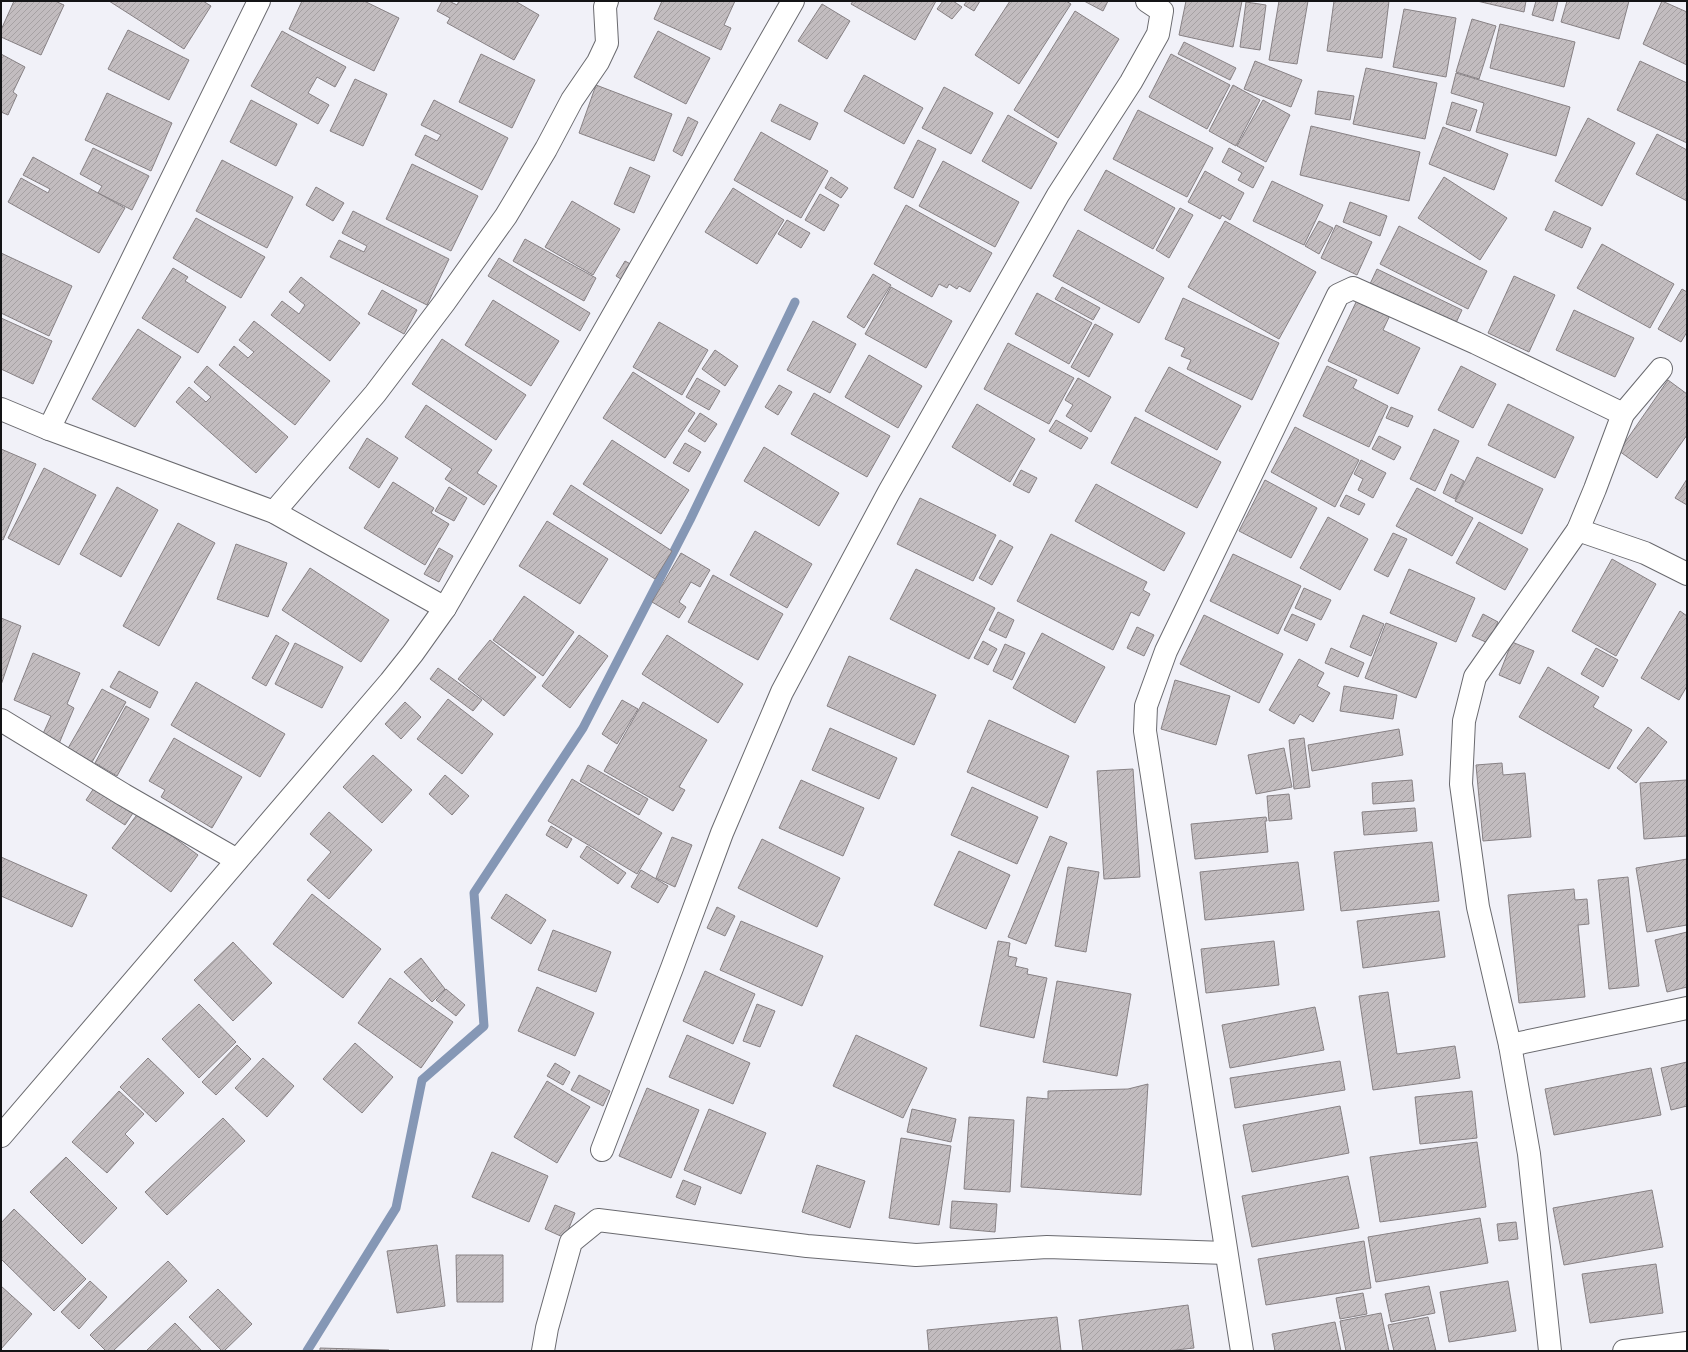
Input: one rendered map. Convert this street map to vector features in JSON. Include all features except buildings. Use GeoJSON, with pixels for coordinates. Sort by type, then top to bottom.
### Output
{"type":"FeatureCollection","features":[{"type":"Feature","properties":{"kind":"street"},"geometry":{"type":"LineString","coordinates":[[49,429],[259,1]]}},
{"type":"Feature","properties":{"kind":"street"},"geometry":{"type":"LineString","coordinates":[[274,512],[375,394],[444,303],[506,216],[546,150],[572,100],[598,62],[607,44],[605,6],[607,1]]}},
{"type":"Feature","properties":{"kind":"street"},"geometry":{"type":"LineString","coordinates":[[1,1136],[390,682],[413,653],[444,608],[794,1]]}},
{"type":"Feature","properties":{"kind":"street"},"geometry":{"type":"LineString","coordinates":[[602,1150],[722,833],[782,692],[888,492],[1058,195],[1131,82],[1158,34],[1162,11],[1147,1]]}},
{"type":"Feature","properties":{"kind":"street"},"geometry":{"type":"LineString","coordinates":[[1242,1351],[1154,778],[1145,731],[1146,706],[1170,644],[1338,296],[1353,288],[1483,346],[1623,414]]}},
{"type":"Feature","properties":{"kind":"street"},"geometry":{"type":"LineString","coordinates":[[1550,1351],[1529,1154],[1510,1045],[1476,899],[1461,784],[1464,720],[1475,677],[1578,530],[1623,414],[1661,369]]}},
{"type":"Feature","properties":{"kind":"street"},"geometry":{"type":"LineString","coordinates":[[1,409],[49,429],[274,512],[444,608]]}},
{"type":"Feature","properties":{"kind":"street"},"geometry":{"type":"LineString","coordinates":[[1578,530],[1645,553],[1687,574]]}},
{"type":"Feature","properties":{"kind":"street"},"geometry":{"type":"LineString","coordinates":[[1,720],[124,795],[237,860]]}},
{"type":"Feature","properties":{"kind":"street"},"geometry":{"type":"LineString","coordinates":[[1510,1045],[1687,1008]]}},
{"type":"Feature","properties":{"kind":"street"},"geometry":{"type":"LineString","coordinates":[[543,1351],[547,1328],[571,1242],[598,1220],[807,1246],[916,1255],[1047,1247],[1226,1253]]}},
{"type":"Feature","properties":{"kind":"street"},"geometry":{"type":"LineString","coordinates":[[1624,1351],[1687,1343]]}},
{"type":"Feature","properties":{"kind":"waterway"},"geometry":{"type":"LineString","coordinates":[[307,1351],[396,1208],[422,1080],[484,1026],[474,893],[583,728],[690,520],[795,302]]}}]}
